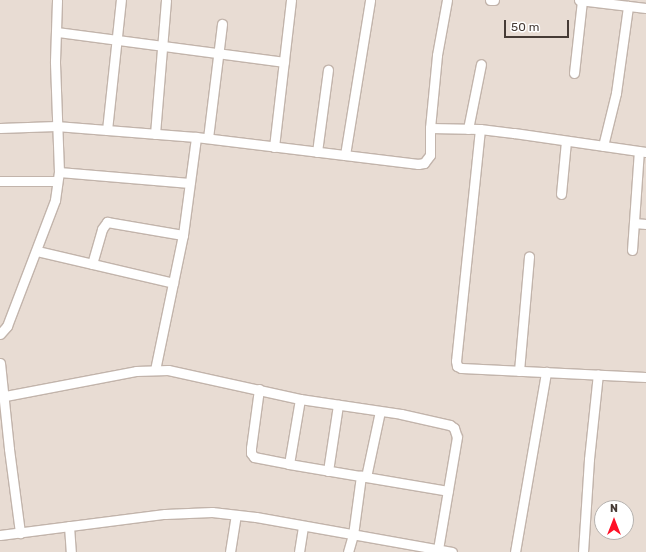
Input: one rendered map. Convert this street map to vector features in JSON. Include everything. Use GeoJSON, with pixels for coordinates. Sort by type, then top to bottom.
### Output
{"type":"FeatureCollection","features":[{"type":"Feature","properties":{"kind":"street"},"geometry":{"type":"LineString","coordinates":[[0,334],[8,326],[55,200],[58,177],[55,61],[57,0]]}},
{"type":"Feature","properties":{"kind":"street"},"geometry":{"type":"LineString","coordinates":[[107,130],[121,0]]}},
{"type":"Feature","properties":{"kind":"street"},"geometry":{"type":"LineString","coordinates":[[154,134],[166,0]]}},
{"type":"Feature","properties":{"kind":"street"},"geometry":{"type":"LineString","coordinates":[[274,147],[291,0]]}},
{"type":"Feature","properties":{"kind":"street"},"geometry":{"type":"LineString","coordinates":[[345,155],[370,0]]}},
{"type":"Feature","properties":{"kind":"street"},"geometry":{"type":"LineString","coordinates":[[0,128],[56,126],[196,137],[424,163],[430,156],[430,128],[434,79],[447,0]]}},
{"type":"Feature","properties":{"kind":"street"},"geometry":{"type":"LineString","coordinates":[[574,73],[581,0],[646,8]]}},
{"type":"Feature","properties":{"kind":"street"},"geometry":{"type":"LineString","coordinates":[[603,146],[616,93],[628,6]]}},
{"type":"Feature","properties":{"kind":"street"},"geometry":{"type":"LineString","coordinates":[[208,138],[222,24]]}},
{"type":"Feature","properties":{"kind":"street"},"geometry":{"type":"LineString","coordinates":[[57,32],[284,62]]}},
{"type":"Feature","properties":{"kind":"street"},"geometry":{"type":"LineString","coordinates":[[468,129],[481,64]]}},
{"type":"Feature","properties":{"kind":"street"},"geometry":{"type":"LineString","coordinates":[[317,152],[328,70]]}},
{"type":"Feature","properties":{"kind":"street"},"geometry":{"type":"LineString","coordinates":[[430,128],[480,129],[643,152],[632,250]]}},
{"type":"Feature","properties":{"kind":"street"},"geometry":{"type":"LineString","coordinates":[[480,129],[456,361],[457,366],[461,368],[598,374],[646,378]]}},
{"type":"Feature","properties":{"kind":"street"},"geometry":{"type":"LineString","coordinates":[[156,370],[183,235],[196,137]]}},
{"type":"Feature","properties":{"kind":"street"},"geometry":{"type":"LineString","coordinates":[[561,194],[566,141]]}},
{"type":"Feature","properties":{"kind":"street"},"geometry":{"type":"LineString","coordinates":[[0,181],[58,177],[190,183]]}},
{"type":"Feature","properties":{"kind":"street"},"geometry":{"type":"LineString","coordinates":[[92,264],[102,229],[107,222],[183,235]]}},
{"type":"Feature","properties":{"kind":"street"},"geometry":{"type":"LineString","coordinates":[[634,223],[646,224]]}},
{"type":"Feature","properties":{"kind":"street"},"geometry":{"type":"LineString","coordinates":[[37,251],[173,283]]}},
{"type":"Feature","properties":{"kind":"street"},"geometry":{"type":"LineString","coordinates":[[519,371],[529,256]]}},
{"type":"Feature","properties":{"kind":"street"},"geometry":{"type":"LineString","coordinates":[[0,363],[4,448],[20,533]]}},
{"type":"Feature","properties":{"kind":"street"},"geometry":{"type":"LineString","coordinates":[[1,396],[136,371],[156,370],[185,373],[300,399],[422,418],[450,425],[454,428],[457,437],[438,549]]}},
{"type":"Feature","properties":{"kind":"street"},"geometry":{"type":"LineString","coordinates":[[515,552],[546,372]]}},
{"type":"Feature","properties":{"kind":"street"},"geometry":{"type":"LineString","coordinates":[[583,552],[598,374]]}},
{"type":"Feature","properties":{"kind":"street"},"geometry":{"type":"LineString","coordinates":[[259,389],[251,453],[257,458],[448,491]]}},
{"type":"Feature","properties":{"kind":"street"},"geometry":{"type":"LineString","coordinates":[[289,464],[300,399]]}},
{"type":"Feature","properties":{"kind":"street"},"geometry":{"type":"LineString","coordinates":[[328,471],[338,405]]}},
{"type":"Feature","properties":{"kind":"street"},"geometry":{"type":"LineString","coordinates":[[348,552],[353,536],[363,476],[380,411]]}},
{"type":"Feature","properties":{"kind":"street"},"geometry":{"type":"LineString","coordinates":[[0,535],[165,514],[212,512],[452,552]]}},
{"type":"Feature","properties":{"kind":"street"},"geometry":{"type":"LineString","coordinates":[[230,552],[236,515]]}},
{"type":"Feature","properties":{"kind":"street"},"geometry":{"type":"LineString","coordinates":[[69,526],[71,552]]}},
{"type":"Feature","properties":{"kind":"street"},"geometry":{"type":"LineString","coordinates":[[300,552],[303,526]]}},
{"type":"Feature","properties":{"kind":"shaded area"},"geometry":{"type":"Polygon","coordinates":[[[0,0],[646,0],[646,552],[0,552],[0,0]]]}}]}
